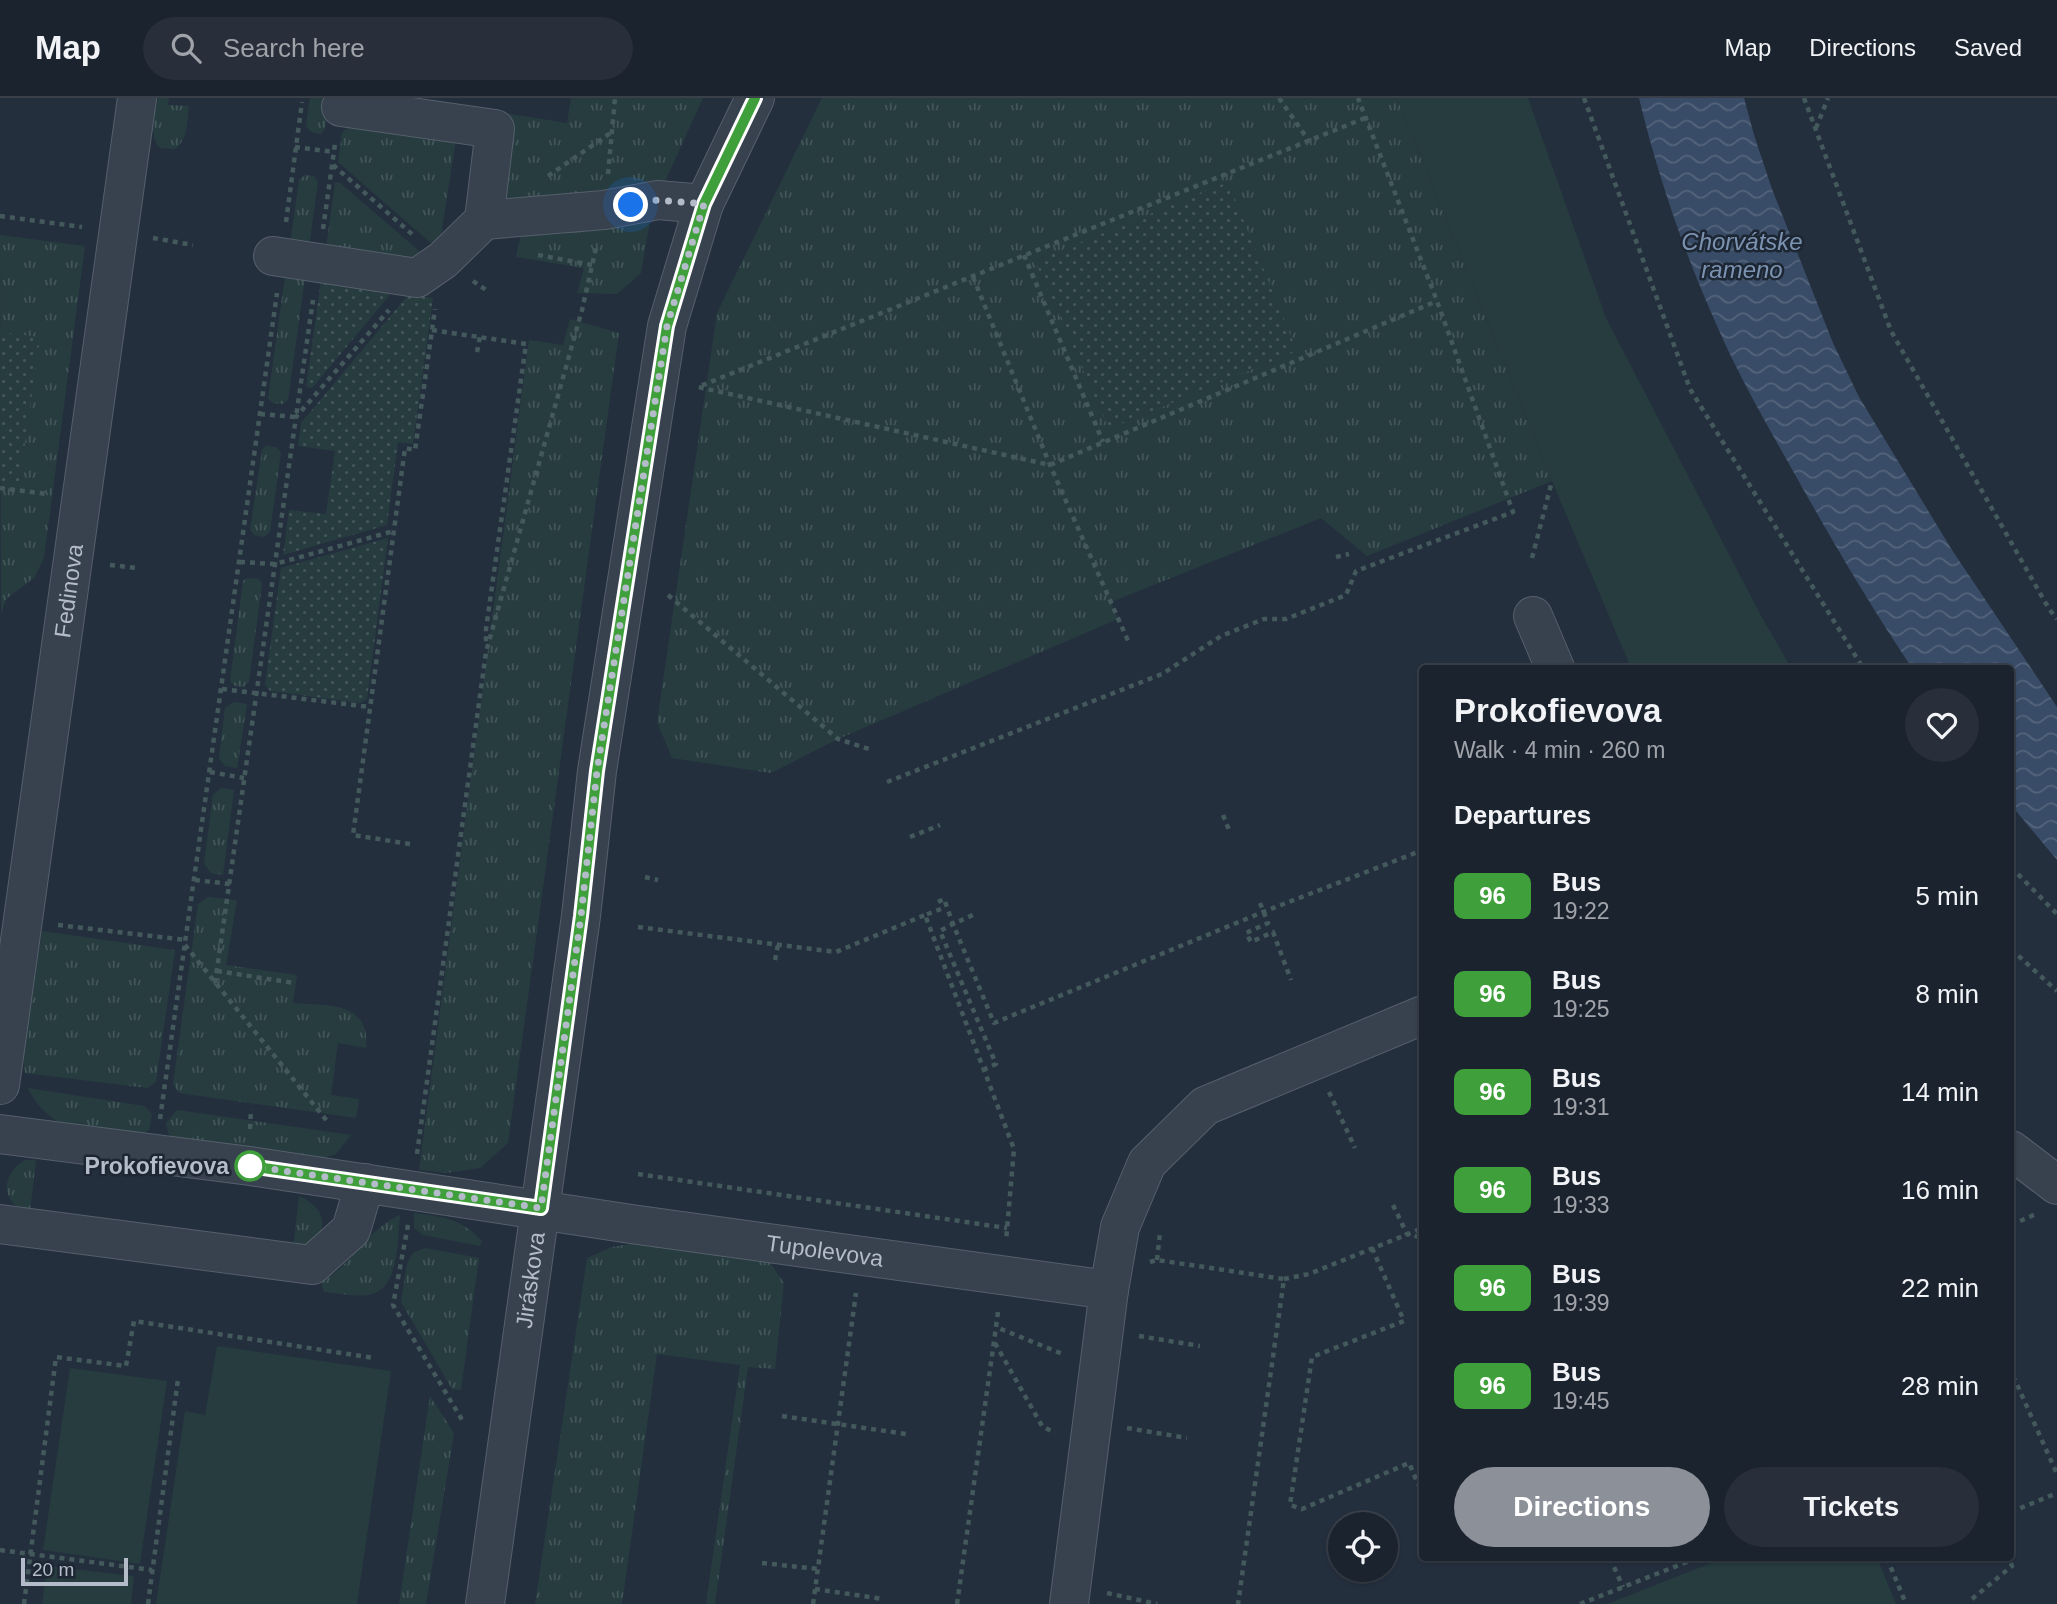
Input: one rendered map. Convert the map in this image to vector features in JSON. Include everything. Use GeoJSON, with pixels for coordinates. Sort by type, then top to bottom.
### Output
{"type":"FeatureCollection","features":[{"type":"Feature","properties":{"kind":"street","name":"Fedinova"},"geometry":{"type":"LineString","coordinates":[[0,1085],[137,98]]}},
{"type":"Feature","properties":{"kind":"street","name":"Jiráskova"},"geometry":{"type":"LineString","coordinates":[[485,1604],[581,916],[597,771],[667,326],[704,204],[755,98]]}},
{"type":"Feature","properties":{"kind":"street"},"geometry":{"type":"LineString","coordinates":[[341,107],[495,129],[484,220]]}},
{"type":"Feature","properties":{"kind":"street"},"geometry":{"type":"LineString","coordinates":[[277,257],[430,269],[484,220],[604,210],[658,200],[704,204]]}},
{"type":"Feature","properties":{"kind":"street"},"geometry":{"type":"LineString","coordinates":[[1533,616],[1554,665]]}},
{"type":"Feature","properties":{"kind":"street"},"geometry":{"type":"LineString","coordinates":[[1082,1598],[1104,1438],[1099,1368],[1110,1290],[1120,1227],[1147,1163],[1205,1105],[1419,1017]]}},
{"type":"Feature","properties":{"kind":"street"},"geometry":{"type":"LineString","coordinates":[[0,1134],[541,1208]]}},
{"type":"Feature","properties":{"kind":"street"},"geometry":{"type":"LineString","coordinates":[[2014,1152],[2057,1185]]}},
{"type":"Feature","properties":{"kind":"street"},"geometry":{"type":"LineString","coordinates":[[0,1224],[312,1265],[351,1230],[365,1183]]}},
{"type":"Feature","properties":{"kind":"street","name":"Tupolevova"},"geometry":{"type":"LineString","coordinates":[[541,1208],[631,1224],[1110,1290]]}},
{"type":"Feature","properties":{"kind":"path"},"geometry":{"type":"LineString","coordinates":[[163,1096],[240,562],[277,257],[302,98]]}},
{"type":"Feature","properties":{"kind":"path"},"geometry":{"type":"LineString","coordinates":[[486,652],[582,310],[604,210],[616,98]]}},
{"type":"Feature","properties":{"kind":"path"},"geometry":{"type":"LineString","coordinates":[[1279,98],[1309,141]]}},
{"type":"Feature","properties":{"kind":"path"},"geometry":{"type":"LineString","coordinates":[[887,782],[1162,674],[1221,636],[1264,619],[1286,619],[1346,595],[1356,571],[1513,512],[1437,301],[1357,98]]}},
{"type":"Feature","properties":{"kind":"path"},"geometry":{"type":"LineString","coordinates":[[1584,98],[1690,389],[1861,665]]}},
{"type":"Feature","properties":{"kind":"path"},"geometry":{"type":"LineString","coordinates":[[1804,98],[1891,331],[2057,619]]}},
{"type":"Feature","properties":{"kind":"path"},"geometry":{"type":"LineString","coordinates":[[1816,129],[1828,98]]}},
{"type":"Feature","properties":{"kind":"path"},"geometry":{"type":"LineString","coordinates":[[1365,118],[1235,173],[698,387],[1050,465],[1437,301]]}},
{"type":"Feature","properties":{"kind":"path"},"geometry":{"type":"LineString","coordinates":[[295,147],[334,152]]}},
{"type":"Feature","properties":{"kind":"path"},"geometry":{"type":"LineString","coordinates":[[332,164],[430,269],[432,330],[415,450],[405,448],[353,835],[410,844]]}},
{"type":"Feature","properties":{"kind":"path"},"geometry":{"type":"LineString","coordinates":[[1024,256],[1103,442]]}},
{"type":"Feature","properties":{"kind":"path"},"geometry":{"type":"LineString","coordinates":[[215,983],[296,417],[430,269]]}},
{"type":"Feature","properties":{"kind":"path"},"geometry":{"type":"LineString","coordinates":[[972,277],[1050,465],[1129,643]]}},
{"type":"Feature","properties":{"kind":"path"},"geometry":{"type":"LineString","coordinates":[[417,1160],[526,344],[432,330]]}},
{"type":"Feature","properties":{"kind":"path"},"geometry":{"type":"LineString","coordinates":[[477,352],[480,336]]}},
{"type":"Feature","properties":{"kind":"path"},"geometry":{"type":"LineString","coordinates":[[260,414],[296,417]]}},
{"type":"Feature","properties":{"kind":"path"},"geometry":{"type":"LineString","coordinates":[[1532,558],[1552,481]]}},
{"type":"Feature","properties":{"kind":"path"},"geometry":{"type":"LineString","coordinates":[[0,488],[59,495]]}},
{"type":"Feature","properties":{"kind":"path"},"geometry":{"type":"LineString","coordinates":[[240,562],[275,564],[394,531]]}},
{"type":"Feature","properties":{"kind":"path"},"geometry":{"type":"LineString","coordinates":[[1336,557],[1349,554]]}},
{"type":"Feature","properties":{"kind":"path"},"geometry":{"type":"LineString","coordinates":[[668,595],[838,739],[872,750]]}},
{"type":"Feature","properties":{"kind":"path"},"geometry":{"type":"LineString","coordinates":[[222,689],[370,707]]}},
{"type":"Feature","properties":{"kind":"path"},"geometry":{"type":"LineString","coordinates":[[210,772],[244,778]]}},
{"type":"Feature","properties":{"kind":"path"},"geometry":{"type":"LineString","coordinates":[[1223,815],[1229,830]]}},
{"type":"Feature","properties":{"kind":"path"},"geometry":{"type":"LineString","coordinates":[[910,836],[940,825]]}},
{"type":"Feature","properties":{"kind":"path"},"geometry":{"type":"LineString","coordinates":[[938,902],[944,899],[995,1023],[1263,912],[1419,852]]}},
{"type":"Feature","properties":{"kind":"path"},"geometry":{"type":"LineString","coordinates":[[2014,870],[2057,914]]}},
{"type":"Feature","properties":{"kind":"path"},"geometry":{"type":"LineString","coordinates":[[645,877],[658,880]]}},
{"type":"Feature","properties":{"kind":"path"},"geometry":{"type":"LineString","coordinates":[[195,880],[230,884]]}},
{"type":"Feature","properties":{"kind":"path"},"geometry":{"type":"LineString","coordinates":[[1259,902],[1268,923],[1246,933],[1251,942],[1272,932],[1291,979]]}},
{"type":"Feature","properties":{"kind":"path"},"geometry":{"type":"LineString","coordinates":[[638,927],[836,952],[941,909]]}},
{"type":"Feature","properties":{"kind":"path"},"geometry":{"type":"LineString","coordinates":[[975,914],[940,931],[996,1064],[983,1070]]}},
{"type":"Feature","properties":{"kind":"path"},"geometry":{"type":"LineString","coordinates":[[925,915],[1014,1149],[1003,1275],[957,1604]]}},
{"type":"Feature","properties":{"kind":"path"},"geometry":{"type":"LineString","coordinates":[[23,920],[186,943],[215,983],[327,1121]]}},
{"type":"Feature","properties":{"kind":"path"},"geometry":{"type":"LineString","coordinates":[[775,960],[778,945]]}},
{"type":"Feature","properties":{"kind":"path"},"geometry":{"type":"LineString","coordinates":[[2014,952],[2057,990]]}},
{"type":"Feature","properties":{"kind":"path"},"geometry":{"type":"LineString","coordinates":[[217,971],[294,983]]}},
{"type":"Feature","properties":{"kind":"path"},"geometry":{"type":"LineString","coordinates":[[1326,1084],[1355,1148]]}},
{"type":"Feature","properties":{"kind":"path"},"geometry":{"type":"LineString","coordinates":[[638,1174],[1007,1228]]}},
{"type":"Feature","properties":{"kind":"path"},"geometry":{"type":"LineString","coordinates":[[1393,1205],[1408,1234],[1419,1237]]}},
{"type":"Feature","properties":{"kind":"path"},"geometry":{"type":"LineString","coordinates":[[408,1220],[393,1305],[464,1423]]}},
{"type":"Feature","properties":{"kind":"path"},"geometry":{"type":"LineString","coordinates":[[1141,1266],[1157,1260],[1284,1279],[1309,1274],[1419,1230]]}},
{"type":"Feature","properties":{"kind":"path"},"geometry":{"type":"LineString","coordinates":[[1157,1260],[1160,1232]]}},
{"type":"Feature","properties":{"kind":"path"},"geometry":{"type":"LineString","coordinates":[[1372,1248],[1404,1321],[1312,1357],[1290,1505],[1302,1508],[1409,1463],[1419,1486]]}},
{"type":"Feature","properties":{"kind":"path"},"geometry":{"type":"LineString","coordinates":[[813,1604],[860,1254]]}},
{"type":"Feature","properties":{"kind":"path"},"geometry":{"type":"LineString","coordinates":[[1238,1604],[1284,1279]]}},
{"type":"Feature","properties":{"kind":"path"},"geometry":{"type":"LineString","coordinates":[[24,1604],[56,1357],[126,1366],[134,1321],[374,1357]]}},
{"type":"Feature","properties":{"kind":"path"},"geometry":{"type":"LineString","coordinates":[[996,1328],[1099,1368]]}},
{"type":"Feature","properties":{"kind":"path"},"geometry":{"type":"LineString","coordinates":[[1131,1335],[1200,1346]]}},
{"type":"Feature","properties":{"kind":"path"},"geometry":{"type":"LineString","coordinates":[[994,1343],[1042,1426],[1104,1438],[1187,1438]]}},
{"type":"Feature","properties":{"kind":"path"},"geometry":{"type":"LineString","coordinates":[[148,1604],[178,1379]]}},
{"type":"Feature","properties":{"kind":"path"},"geometry":{"type":"LineString","coordinates":[[2014,1380],[2057,1474]]}},
{"type":"Feature","properties":{"kind":"path"},"geometry":{"type":"LineString","coordinates":[[782,1416],[906,1434]]}},
{"type":"Feature","properties":{"kind":"path"},"geometry":{"type":"LineString","coordinates":[[2014,1511],[2057,1493]]}},
{"type":"Feature","properties":{"kind":"path"},"geometry":{"type":"LineString","coordinates":[[0,1550],[152,1570]]}},
{"type":"Feature","properties":{"kind":"path"},"geometry":{"type":"LineString","coordinates":[[1611,1561],[1623,1587]]}},
{"type":"Feature","properties":{"kind":"path"},"geometry":{"type":"LineString","coordinates":[[1580,1604],[1689,1561]]}},
{"type":"Feature","properties":{"kind":"path"},"geometry":{"type":"LineString","coordinates":[[1888,1561],[1906,1604]]}},
{"type":"Feature","properties":{"kind":"path"},"geometry":{"type":"LineString","coordinates":[[1972,1599],[2012,1566],[2010,1561]]}},
{"type":"Feature","properties":{"kind":"path"},"geometry":{"type":"LineString","coordinates":[[762,1563],[818,1569]]}},
{"type":"Feature","properties":{"kind":"path"},"geometry":{"type":"LineString","coordinates":[[815,1589],[883,1599]]}},
{"type":"Feature","properties":{"kind":"path"},"geometry":{"type":"LineString","coordinates":[[1082,1598],[1157,1604]]}},
{"type":"Feature","properties":{"kind":"green space"},"geometry":{"type":"Polygon","coordinates":[[[158,98],[169,98],[168,105],[189,106],[185,135],[175,149],[160,148],[154,137],[153,124],[158,98]]]}},
{"type":"Feature","properties":{"kind":"green space"},"geometry":{"type":"Polygon","coordinates":[[[310,98],[330,98],[325,129],[320,134],[311,132],[306,126],[310,98]]]}},
{"type":"Feature","properties":{"kind":"green space"},"geometry":{"type":"Polygon","coordinates":[[[571,98],[703,98],[652,210],[641,273],[617,294],[577,293],[584,268],[516,257],[527,208],[498,206],[504,113],[567,123],[571,98]]]}},
{"type":"Feature","properties":{"kind":"green space"},"geometry":{"type":"Polygon","coordinates":[[[822,98],[1397,98],[1552,481],[1367,556],[1321,518],[1111,602],[1118,619],[838,739],[771,773],[672,758],[657,722],[717,313],[822,98]]]}},
{"type":"Feature","properties":{"kind":"green space"},"geometry":{"type":"Polygon","coordinates":[[[1397,98],[1528,98],[1606,318],[1789,665],[1630,665],[1397,98]]]}},
{"type":"Feature","properties":{"kind":"green space"},"geometry":{"type":"Polygon","coordinates":[[[352,124],[456,139],[441,236],[432,244],[338,162],[342,133],[352,124]]]}},
{"type":"Feature","properties":{"kind":"green space"},"geometry":{"type":"Polygon","coordinates":[[[305,175],[314,176],[318,182],[309,247],[290,244],[299,180],[305,175]]]}},
{"type":"Feature","properties":{"kind":"green space"},"geometry":{"type":"Polygon","coordinates":[[[335,182],[340,183],[425,256],[423,264],[326,249],[335,182]]]}},
{"type":"Feature","properties":{"kind":"green space"},"geometry":{"type":"Polygon","coordinates":[[[1228,182],[1297,351],[1109,429],[1035,261],[1228,182]]]}},
{"type":"Feature","properties":{"kind":"green space"},"geometry":{"type":"Polygon","coordinates":[[[0,235],[85,246],[44,558],[34,578],[6,599],[1,614],[0,235]]]}},
{"type":"Feature","properties":{"kind":"green space"},"geometry":{"type":"Polygon","coordinates":[[[285,276],[305,278],[288,400],[283,404],[272,403],[268,398],[285,276]]]}},
{"type":"Feature","properties":{"kind":"green space"},"geometry":{"type":"Polygon","coordinates":[[[321,281],[389,290],[389,296],[312,388],[306,387],[321,281]]]}},
{"type":"Feature","properties":{"kind":"green space"},"geometry":{"type":"Polygon","coordinates":[[[409,294],[433,298],[413,444],[398,442],[387,525],[283,555],[289,510],[326,514],[335,451],[298,446],[301,423],[409,294]]]}},
{"type":"Feature","properties":{"kind":"green space"},"geometry":{"type":"Polygon","coordinates":[[[570,319],[619,333],[508,1143],[480,1168],[446,1173],[419,1170],[529,340],[563,345],[570,319]]]}},
{"type":"Feature","properties":{"kind":"green space"},"geometry":{"type":"Polygon","coordinates":[[[0,332],[40,337],[19,486],[0,482],[0,332]]]}},
{"type":"Feature","properties":{"kind":"green space"},"geometry":{"type":"Polygon","coordinates":[[[266,446],[276,447],[281,452],[270,532],[264,537],[254,535],[250,530],[262,450],[266,446]]]}},
{"type":"Feature","properties":{"kind":"green space"},"geometry":{"type":"Polygon","coordinates":[[[388,538],[367,699],[360,703],[270,691],[265,684],[281,568],[388,538]]]}},
{"type":"Feature","properties":{"kind":"green space"},"geometry":{"type":"Polygon","coordinates":[[[247,578],[259,579],[262,584],[249,682],[243,687],[235,686],[230,681],[243,581],[247,578]]]}},
{"type":"Feature","properties":{"kind":"green space"},"geometry":{"type":"Polygon","coordinates":[[[234,702],[247,704],[237,768],[225,766],[219,758],[225,708],[234,702]]]}},
{"type":"Feature","properties":{"kind":"green space"},"geometry":{"type":"Polygon","coordinates":[[[221,788],[234,790],[223,875],[211,873],[204,863],[213,795],[221,788]]]}},
{"type":"Feature","properties":{"kind":"green space"},"geometry":{"type":"Polygon","coordinates":[[[208,897],[237,900],[226,965],[297,975],[293,1003],[343,1009],[354,1013],[361,1021],[366,1032],[366,1048],[338,1043],[331,1095],[359,1099],[356,1118],[179,1093],[173,1084],[198,904],[208,897]]]}},
{"type":"Feature","properties":{"kind":"green space"},"geometry":{"type":"Polygon","coordinates":[[[42,931],[175,950],[156,1082],[147,1088],[25,1073],[23,1055],[42,931]]]}},
{"type":"Feature","properties":{"kind":"green space"},"geometry":{"type":"Polygon","coordinates":[[[28,1088],[144,1106],[152,1114],[149,1130],[140,1136],[61,1123],[42,1108],[28,1088]]]}},
{"type":"Feature","properties":{"kind":"green space"},"geometry":{"type":"Polygon","coordinates":[[[177,1110],[351,1135],[336,1154],[321,1159],[174,1141],[166,1123],[177,1110]]]}},
{"type":"Feature","properties":{"kind":"green space"},"geometry":{"type":"Polygon","coordinates":[[[25,1160],[36,1160],[30,1212],[13,1203],[7,1189],[11,1173],[25,1160]]]}},
{"type":"Feature","properties":{"kind":"green space"},"geometry":{"type":"Polygon","coordinates":[[[299,1196],[318,1210],[322,1226],[314,1243],[293,1250],[299,1196]]]}},
{"type":"Feature","properties":{"kind":"green space"},"geometry":{"type":"Polygon","coordinates":[[[414,1213],[459,1223],[482,1241],[480,1246],[423,1235],[414,1228],[414,1213]]]}},
{"type":"Feature","properties":{"kind":"green space"},"geometry":{"type":"Polygon","coordinates":[[[400,1215],[395,1263],[386,1284],[368,1295],[324,1292],[321,1282],[342,1267],[378,1229],[400,1215]]]}},
{"type":"Feature","properties":{"kind":"green space"},"geometry":{"type":"Polygon","coordinates":[[[637,1243],[770,1263],[784,1283],[775,1369],[748,1367],[715,1604],[706,1604],[740,1365],[657,1354],[622,1604],[535,1604],[587,1258],[612,1247],[637,1243]]]}},
{"type":"Feature","properties":{"kind":"green space"},"geometry":{"type":"Polygon","coordinates":[[[425,1248],[479,1258],[461,1390],[452,1389],[401,1302],[407,1263],[413,1253],[425,1248]]]}},
{"type":"Feature","properties":{"kind":"green space"},"geometry":{"type":"Polygon","coordinates":[[[217,1346],[391,1371],[357,1604],[156,1604],[185,1411],[205,1415],[217,1346]]]}},
{"type":"Feature","properties":{"kind":"green space"},"geometry":{"type":"Polygon","coordinates":[[[70,1368],[167,1381],[140,1564],[43,1550],[70,1368]]]}},
{"type":"Feature","properties":{"kind":"green space"},"geometry":{"type":"Polygon","coordinates":[[[430,1396],[454,1433],[426,1604],[399,1604],[430,1396]]]}},
{"type":"Feature","properties":{"kind":"green space"},"geometry":{"type":"Polygon","coordinates":[[[1716,1561],[1878,1561],[1896,1604],[1607,1604],[1716,1561]]]}},
{"type":"Feature","properties":{"kind":"green space"},"geometry":{"type":"Polygon","coordinates":[[[47,1566],[134,1576],[131,1604],[42,1604],[47,1566]]]}},
{"type":"Feature","properties":{"kind":"water","name":"Chorvátske rameno"},"geometry":{"type":"Polygon","coordinates":[[[1639,98],[1744,98],[1772,189],[1833,343],[1859,397],[1952,550],[2057,707],[2057,860],[2014,809],[2014,665],[1910,665],[1815,510],[1727,348],[1694,272],[1655,157],[1639,98]]]}},
{"type":"Feature","properties":{"kind":"bus line","name":"96"},"geometry":{"type":"LineString","coordinates":[[250,1166],[541,1208],[581,916],[597,771],[667,326],[704,204],[755,98]]}},
{"type":"Feature","properties":{"kind":"place","name":"Prokofievova"},"geometry":{"type":"Point","coordinates":[250,1166]}},
{"type":"Feature","properties":{"kind":"route"},"geometry":{"type":"LineString","coordinates":[[250,1166],[541,1208],[581,916],[597,771],[630,552],[667,326],[704,204],[658,200],[631,205]]}}]}
